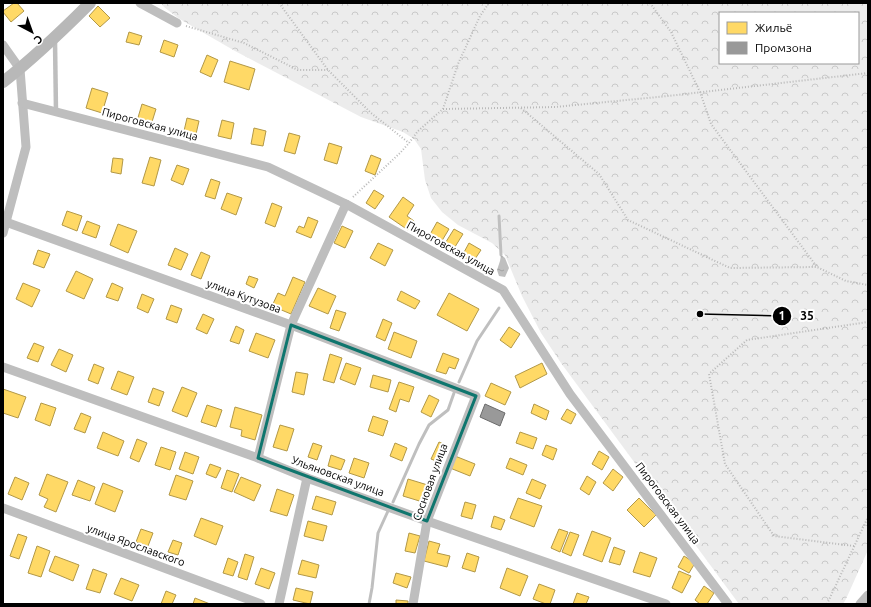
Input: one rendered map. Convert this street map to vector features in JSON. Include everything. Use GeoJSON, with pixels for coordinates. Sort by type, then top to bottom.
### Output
{"type":"FeatureCollection","features":[{"type":"Feature","properties":{"kind":"main road"},"geometry":{"type":"LineString","coordinates":[[3,82],[55,38],[90,3]]}},
{"type":"Feature","properties":{"kind":"street"},"geometry":{"type":"LineString","coordinates":[[140,3],[177,23]]}},
{"type":"Feature","properties":{"kind":"street"},"geometry":{"type":"LineString","coordinates":[[3,45],[20,69],[26,147],[3,233]]}},
{"type":"Feature","properties":{"kind":"street","name":"Пироговская улица"},"geometry":{"type":"LineString","coordinates":[[22,103],[268,167],[346,204],[503,290],[570,394],[728,604]]}},
{"type":"Feature","properties":{"kind":"street"},"geometry":{"type":"LineString","coordinates":[[258,458],[291,325],[346,204]]}},
{"type":"Feature","properties":{"kind":"street","name":"улица Кутузова"},"geometry":{"type":"LineString","coordinates":[[5,222],[291,325],[476,396]]}},
{"type":"Feature","properties":{"kind":"street","name":"Ульяновская улица"},"geometry":{"type":"LineString","coordinates":[[3,367],[258,458],[307,478],[427,521],[666,604]]}},
{"type":"Feature","properties":{"kind":"street","name":"Сосновая улица"},"geometry":{"type":"LineString","coordinates":[[413,604],[427,521],[476,396]]}},
{"type":"Feature","properties":{"kind":"street"},"geometry":{"type":"LineString","coordinates":[[279,604],[307,478]]}},
{"type":"Feature","properties":{"kind":"street","name":"улица Ярославского"},"geometry":{"type":"LineString","coordinates":[[3,508],[261,604]]}},
{"type":"Feature","properties":{"kind":"street"},"geometry":{"type":"LineString","coordinates":[[860,604],[868,595]]}},
{"type":"Feature","properties":{"kind":"lane"},"geometry":{"type":"LineString","coordinates":[[55,38],[56,112]]}},
{"type":"Feature","properties":{"kind":"path"},"geometry":{"type":"LineString","coordinates":[[279,3],[328,70],[371,112],[409,143]]}},
{"type":"Feature","properties":{"kind":"path"},"geometry":{"type":"LineString","coordinates":[[346,204],[409,143],[418,131],[443,109],[480,16],[489,3]]}},
{"type":"Feature","properties":{"kind":"path"},"geometry":{"type":"LineString","coordinates":[[650,3],[671,32],[700,92],[711,124],[817,267]]}},
{"type":"Feature","properties":{"kind":"path"},"geometry":{"type":"LineString","coordinates":[[177,23],[244,43],[298,70],[328,70]]}},
{"type":"Feature","properties":{"kind":"path"},"geometry":{"type":"LineString","coordinates":[[443,109],[555,107],[868,73]]}},
{"type":"Feature","properties":{"kind":"path"},"geometry":{"type":"LineString","coordinates":[[521,108],[599,174],[628,220],[730,268],[817,267],[846,281],[868,285]]}},
{"type":"Feature","properties":{"kind":"path"},"geometry":{"type":"LineString","coordinates":[[854,546],[774,536],[725,464],[709,374],[747,340],[868,322]]}},
{"type":"Feature","properties":{"kind":"path"},"geometry":{"type":"LineString","coordinates":[[827,604],[868,517]]}},
{"type":"Feature","properties":{"kind":"highlighted area"},"geometry":{"type":"Polygon","coordinates":[[[291,325],[476,396],[427,521],[258,458],[291,325]]]}},
{"type":"Feature","properties":{"kind":"green space"},"geometry":{"type":"Polygon","coordinates":[[[161,3],[868,3],[868,550],[843,604],[739,604],[561,363],[541,333],[522,296],[505,255],[492,243],[458,225],[442,212],[431,198],[425,180],[421,149],[414,139],[403,132],[361,117],[235,51],[178,18],[161,3]]]}},
{"type":"Feature","properties":{"kind":"water"},"geometry":{"type":"Polygon","coordinates":[[[501,255],[505,258],[509,268],[505,277],[499,276],[497,270],[501,255]]]}},
{"type":"Feature","properties":{"kind":"building: Жильё"},"geometry":{"type":"Polygon","coordinates":[[[14,3],[17,3],[24,11],[11,22],[3,11],[14,3]]]}},
{"type":"Feature","properties":{"kind":"building: Жильё"},"geometry":{"type":"Polygon","coordinates":[[[98,6],[110,18],[100,27],[89,16],[98,6]]]}},
{"type":"Feature","properties":{"kind":"building: Жильё"},"geometry":{"type":"Polygon","coordinates":[[[129,32],[142,36],[139,45],[126,42],[129,32]]]}},
{"type":"Feature","properties":{"kind":"building: Жильё"},"geometry":{"type":"Polygon","coordinates":[[[164,40],[178,45],[174,57],[160,52],[164,40]]]}},
{"type":"Feature","properties":{"kind":"building: Жильё"},"geometry":{"type":"Polygon","coordinates":[[[207,55],[218,60],[211,77],[200,72],[207,55]]]}},
{"type":"Feature","properties":{"kind":"building: Жильё"},"geometry":{"type":"Polygon","coordinates":[[[230,61],[255,69],[249,90],[224,82],[230,61]]]}},
{"type":"Feature","properties":{"kind":"building: Жильё"},"geometry":{"type":"Polygon","coordinates":[[[92,88],[108,93],[102,113],[86,108],[92,88]]]}},
{"type":"Feature","properties":{"kind":"building: Жильё"},"geometry":{"type":"Polygon","coordinates":[[[142,104],[156,109],[151,125],[137,121],[142,104]]]}},
{"type":"Feature","properties":{"kind":"building: Жильё"},"geometry":{"type":"Polygon","coordinates":[[[187,118],[199,121],[196,134],[184,131],[187,118]]]}},
{"type":"Feature","properties":{"kind":"building: Жильё"},"geometry":{"type":"Polygon","coordinates":[[[222,120],[234,123],[231,139],[218,136],[222,120]]]}},
{"type":"Feature","properties":{"kind":"building: Жильё"},"geometry":{"type":"Polygon","coordinates":[[[254,128],[266,131],[263,146],[251,144],[254,128]]]}},
{"type":"Feature","properties":{"kind":"building: Жильё"},"geometry":{"type":"Polygon","coordinates":[[[289,133],[300,136],[295,154],[284,151],[289,133]]]}},
{"type":"Feature","properties":{"kind":"building: Жильё"},"geometry":{"type":"Polygon","coordinates":[[[329,143],[342,147],[337,164],[324,160],[329,143]]]}},
{"type":"Feature","properties":{"kind":"building: Жильё"},"geometry":{"type":"Polygon","coordinates":[[[371,155],[381,159],[375,175],[365,171],[371,155]]]}},
{"type":"Feature","properties":{"kind":"building: Жильё"},"geometry":{"type":"Polygon","coordinates":[[[150,157],[161,160],[154,186],[142,183],[150,157]]]}},
{"type":"Feature","properties":{"kind":"building: Жильё"},"geometry":{"type":"Polygon","coordinates":[[[113,158],[123,159],[121,174],[111,172],[113,158]]]}},
{"type":"Feature","properties":{"kind":"building: Жильё"},"geometry":{"type":"Polygon","coordinates":[[[177,165],[189,169],[183,185],[171,180],[177,165]]]}},
{"type":"Feature","properties":{"kind":"building: Жильё"},"geometry":{"type":"Polygon","coordinates":[[[211,179],[220,182],[215,199],[205,196],[211,179]]]}},
{"type":"Feature","properties":{"kind":"building: Жильё"},"geometry":{"type":"Polygon","coordinates":[[[374,190],[384,196],[375,209],[366,203],[374,190]]]}},
{"type":"Feature","properties":{"kind":"building: Жильё"},"geometry":{"type":"Polygon","coordinates":[[[227,193],[242,198],[236,215],[221,209],[227,193]]]}},
{"type":"Feature","properties":{"kind":"building: Жильё"},"geometry":{"type":"Polygon","coordinates":[[[403,197],[414,205],[407,216],[414,221],[408,230],[389,217],[403,197]]]}},
{"type":"Feature","properties":{"kind":"building: Жильё"},"geometry":{"type":"Polygon","coordinates":[[[272,203],[282,207],[275,227],[265,223],[272,203]]]}},
{"type":"Feature","properties":{"kind":"building: Жильё"},"geometry":{"type":"Polygon","coordinates":[[[67,211],[82,216],[77,231],[62,225],[67,211]]]}},
{"type":"Feature","properties":{"kind":"building: Жильё"},"geometry":{"type":"Polygon","coordinates":[[[308,217],[318,221],[311,238],[296,232],[299,226],[304,228],[308,217]]]}},
{"type":"Feature","properties":{"kind":"building: Жильё"},"geometry":{"type":"Polygon","coordinates":[[[87,221],[100,226],[96,238],[82,233],[87,221]]]}},
{"type":"Feature","properties":{"kind":"building: Жильё"},"geometry":{"type":"Polygon","coordinates":[[[437,222],[449,229],[440,244],[428,238],[437,222]]]}},
{"type":"Feature","properties":{"kind":"building: Жильё"},"geometry":{"type":"Polygon","coordinates":[[[118,224],[137,231],[128,253],[110,245],[118,224]]]}},
{"type":"Feature","properties":{"kind":"building: Жильё"},"geometry":{"type":"Polygon","coordinates":[[[342,226],[353,231],[345,248],[334,243],[342,226]]]}},
{"type":"Feature","properties":{"kind":"building: Жильё"},"geometry":{"type":"Polygon","coordinates":[[[454,229],[463,234],[453,250],[444,245],[454,229]]]}},
{"type":"Feature","properties":{"kind":"building: Жильё"},"geometry":{"type":"Polygon","coordinates":[[[378,243],[393,250],[385,266],[370,258],[378,243]]]}},
{"type":"Feature","properties":{"kind":"building: Жильё"},"geometry":{"type":"Polygon","coordinates":[[[469,243],[481,250],[473,262],[462,256],[469,243]]]}},
{"type":"Feature","properties":{"kind":"building: Жильё"},"geometry":{"type":"Polygon","coordinates":[[[175,248],[188,254],[181,270],[168,265],[175,248]]]}},
{"type":"Feature","properties":{"kind":"building: Жильё"},"geometry":{"type":"Polygon","coordinates":[[[38,250],[50,254],[44,268],[33,264],[38,250]]]}},
{"type":"Feature","properties":{"kind":"building: Жильё"},"geometry":{"type":"Polygon","coordinates":[[[201,252],[210,256],[201,279],[191,275],[201,252]]]}},
{"type":"Feature","properties":{"kind":"building: Жильё"},"geometry":{"type":"Polygon","coordinates":[[[76,271],[93,279],[84,299],[66,291],[76,271]]]}},
{"type":"Feature","properties":{"kind":"building: Жильё"},"geometry":{"type":"Polygon","coordinates":[[[249,276],[258,279],[254,288],[246,284],[249,276]]]}},
{"type":"Feature","properties":{"kind":"building: Жильё"},"geometry":{"type":"Polygon","coordinates":[[[293,277],[305,282],[291,314],[272,306],[278,293],[285,296],[293,277]]]}},
{"type":"Feature","properties":{"kind":"building: Жильё"},"geometry":{"type":"Polygon","coordinates":[[[23,283],[40,290],[32,307],[16,299],[23,283]]]}},
{"type":"Feature","properties":{"kind":"building: Жильё"},"geometry":{"type":"Polygon","coordinates":[[[112,283],[123,288],[118,301],[106,297],[112,283]]]}},
{"type":"Feature","properties":{"kind":"building: Жильё"},"geometry":{"type":"Polygon","coordinates":[[[318,288],[336,296],[328,314],[309,306],[318,288]]]}},
{"type":"Feature","properties":{"kind":"building: Жильё"},"geometry":{"type":"Polygon","coordinates":[[[401,291],[420,301],[415,309],[397,300],[401,291]]]}},
{"type":"Feature","properties":{"kind":"building: Жильё"},"geometry":{"type":"Polygon","coordinates":[[[449,293],[479,309],[467,331],[437,315],[449,293]]]}},
{"type":"Feature","properties":{"kind":"building: Жильё"},"geometry":{"type":"Polygon","coordinates":[[[142,294],[154,299],[148,313],[137,308],[142,294]]]}},
{"type":"Feature","properties":{"kind":"building: Жильё"},"geometry":{"type":"Polygon","coordinates":[[[171,305],[182,309],[177,323],[166,319],[171,305]]]}},
{"type":"Feature","properties":{"kind":"building: Жильё"},"geometry":{"type":"Polygon","coordinates":[[[336,310],[346,313],[339,331],[330,328],[336,310]]]}},
{"type":"Feature","properties":{"kind":"building: Жильё"},"geometry":{"type":"Polygon","coordinates":[[[203,314],[214,319],[207,334],[196,329],[203,314]]]}},
{"type":"Feature","properties":{"kind":"building: Жильё"},"geometry":{"type":"Polygon","coordinates":[[[383,319],[392,323],[385,341],[376,337],[383,319]]]}},
{"type":"Feature","properties":{"kind":"building: Жильё"},"geometry":{"type":"Polygon","coordinates":[[[236,326],[244,330],[239,344],[230,341],[236,326]]]}},
{"type":"Feature","properties":{"kind":"building: Жильё"},"geometry":{"type":"Polygon","coordinates":[[[509,327],[520,334],[511,348],[500,340],[509,327]]]}},
{"type":"Feature","properties":{"kind":"building: Жильё"},"geometry":{"type":"Polygon","coordinates":[[[394,332],[417,341],[411,358],[388,349],[394,332]]]}},
{"type":"Feature","properties":{"kind":"building: Жильё"},"geometry":{"type":"Polygon","coordinates":[[[256,333],[275,340],[268,358],[249,351],[256,333]]]}},
{"type":"Feature","properties":{"kind":"building: Жильё"},"geometry":{"type":"Polygon","coordinates":[[[34,343],[44,347],[38,362],[27,358],[34,343]]]}},
{"type":"Feature","properties":{"kind":"building: Жильё"},"geometry":{"type":"Polygon","coordinates":[[[59,349],[73,355],[66,372],[51,365],[59,349]]]}},
{"type":"Feature","properties":{"kind":"building: Жильё"},"geometry":{"type":"Polygon","coordinates":[[[443,353],[459,359],[455,369],[449,367],[446,374],[436,371],[443,353]]]}},
{"type":"Feature","properties":{"kind":"building: Жильё"},"geometry":{"type":"Polygon","coordinates":[[[330,354],[342,358],[334,383],[323,380],[330,354]]]}},
{"type":"Feature","properties":{"kind":"building: Жильё"},"geometry":{"type":"Polygon","coordinates":[[[346,363],[361,368],[355,385],[340,379],[346,363]]]}},
{"type":"Feature","properties":{"kind":"building: Жильё"},"geometry":{"type":"Polygon","coordinates":[[[542,363],[547,374],[520,388],[515,376],[542,363]]]}},
{"type":"Feature","properties":{"kind":"building: Жильё"},"geometry":{"type":"Polygon","coordinates":[[[94,364],[104,368],[98,384],[88,380],[94,364]]]}},
{"type":"Feature","properties":{"kind":"building: Жильё"},"geometry":{"type":"Polygon","coordinates":[[[118,371],[134,377],[127,395],[111,389],[118,371]]]}},
{"type":"Feature","properties":{"kind":"building: Жильё"},"geometry":{"type":"Polygon","coordinates":[[[296,372],[308,374],[304,395],[292,392],[296,372]]]}},
{"type":"Feature","properties":{"kind":"building: Жильё"},"geometry":{"type":"Polygon","coordinates":[[[373,375],[391,380],[388,392],[370,387],[373,375]]]}},
{"type":"Feature","properties":{"kind":"building: Жильё"},"geometry":{"type":"Polygon","coordinates":[[[399,382],[414,387],[409,402],[400,399],[396,412],[389,409],[399,382]]]}},
{"type":"Feature","properties":{"kind":"building: Жильё"},"geometry":{"type":"Polygon","coordinates":[[[491,383],[511,392],[505,405],[485,396],[491,383]]]}},
{"type":"Feature","properties":{"kind":"building: Жильё"},"geometry":{"type":"Polygon","coordinates":[[[182,387],[197,393],[187,417],[172,411],[182,387]]]}},
{"type":"Feature","properties":{"kind":"building: Жильё"},"geometry":{"type":"Polygon","coordinates":[[[153,388],[164,392],[159,406],[148,402],[153,388]]]}},
{"type":"Feature","properties":{"kind":"building: Жильё"},"geometry":{"type":"Polygon","coordinates":[[[3,389],[26,397],[18,418],[3,413],[3,389]]]}},
{"type":"Feature","properties":{"kind":"building: Жильё"},"geometry":{"type":"Polygon","coordinates":[[[429,395],[439,400],[431,417],[421,412],[429,395]]]}},
{"type":"Feature","properties":{"kind":"building: Жильё"},"geometry":{"type":"Polygon","coordinates":[[[41,403],[56,408],[50,426],[35,420],[41,403]]]}},
{"type":"Feature","properties":{"kind":"building: Жильё"},"geometry":{"type":"Polygon","coordinates":[[[534,404],[549,411],[546,420],[531,413],[534,404]]]}},
{"type":"Feature","properties":{"kind":"building: Жильё"},"geometry":{"type":"Polygon","coordinates":[[[207,405],[222,410],[216,427],[201,422],[207,405]]]}},
{"type":"Feature","properties":{"kind":"building: Жильё"},"geometry":{"type":"Polygon","coordinates":[[[235,407],[262,415],[255,440],[241,436],[242,430],[230,427],[235,407]]]}},
{"type":"Feature","properties":{"kind":"building: Жильё"},"geometry":{"type":"Polygon","coordinates":[[[567,409],[576,414],[571,424],[561,419],[567,409]]]}},
{"type":"Feature","properties":{"kind":"building: Жильё"},"geometry":{"type":"Polygon","coordinates":[[[81,413],[91,417],[85,433],[74,429],[81,413]]]}},
{"type":"Feature","properties":{"kind":"building: Жильё"},"geometry":{"type":"Polygon","coordinates":[[[373,416],[388,421],[383,436],[368,431],[373,416]]]}},
{"type":"Feature","properties":{"kind":"building: Жильё"},"geometry":{"type":"Polygon","coordinates":[[[280,425],[294,429],[287,451],[273,447],[280,425]]]}},
{"type":"Feature","properties":{"kind":"building: Жильё"},"geometry":{"type":"Polygon","coordinates":[[[103,432],[124,441],[118,456],[97,448],[103,432]]]}},
{"type":"Feature","properties":{"kind":"building: Жильё"},"geometry":{"type":"Polygon","coordinates":[[[520,432],[537,438],[533,449],[516,443],[520,432]]]}},
{"type":"Feature","properties":{"kind":"building: Жильё"},"geometry":{"type":"Polygon","coordinates":[[[137,439],[147,443],[139,462],[130,458],[137,439]]]}},
{"type":"Feature","properties":{"kind":"building: Жильё"},"geometry":{"type":"Polygon","coordinates":[[[439,442],[448,446],[441,463],[431,459],[439,442]]]}},
{"type":"Feature","properties":{"kind":"building: Жильё"},"geometry":{"type":"Polygon","coordinates":[[[313,443],[322,446],[317,460],[308,457],[313,443]]]}},
{"type":"Feature","properties":{"kind":"building: Жильё"},"geometry":{"type":"Polygon","coordinates":[[[395,443],[407,448],[402,461],[390,456],[395,443]]]}},
{"type":"Feature","properties":{"kind":"building: Жильё"},"geometry":{"type":"Polygon","coordinates":[[[546,445],[557,449],[553,460],[542,455],[546,445]]]}},
{"type":"Feature","properties":{"kind":"building: Жильё"},"geometry":{"type":"Polygon","coordinates":[[[161,447],[176,452],[170,470],[155,465],[161,447]]]}},
{"type":"Feature","properties":{"kind":"building: Жильё"},"geometry":{"type":"Polygon","coordinates":[[[599,451],[609,457],[602,470],[592,464],[599,451]]]}},
{"type":"Feature","properties":{"kind":"building: Жильё"},"geometry":{"type":"Polygon","coordinates":[[[185,452],[199,457],[193,474],[179,469],[185,452]]]}},
{"type":"Feature","properties":{"kind":"building: Жильё"},"geometry":{"type":"Polygon","coordinates":[[[331,455],[345,460],[341,470],[328,466],[331,455]]]}},
{"type":"Feature","properties":{"kind":"building: Жильё"},"geometry":{"type":"Polygon","coordinates":[[[455,456],[475,464],[470,476],[450,468],[455,456]]]}},
{"type":"Feature","properties":{"kind":"building: Жильё"},"geometry":{"type":"Polygon","coordinates":[[[354,458],[369,463],[364,478],[349,473],[354,458]]]}},
{"type":"Feature","properties":{"kind":"building: Жильё"},"geometry":{"type":"Polygon","coordinates":[[[510,458],[527,465],[523,475],[506,468],[510,458]]]}},
{"type":"Feature","properties":{"kind":"building: Жильё"},"geometry":{"type":"Polygon","coordinates":[[[210,464],[221,468],[216,478],[206,474],[210,464]]]}},
{"type":"Feature","properties":{"kind":"building: Жильё"},"geometry":{"type":"Polygon","coordinates":[[[613,469],[623,477],[613,491],[603,483],[613,469]]]}},
{"type":"Feature","properties":{"kind":"building: Жильё"},"geometry":{"type":"Polygon","coordinates":[[[227,470],[239,474],[232,492],[221,488],[227,470]]]}},
{"type":"Feature","properties":{"kind":"building: Жильё"},"geometry":{"type":"Polygon","coordinates":[[[47,474],[68,482],[56,512],[44,507],[48,499],[39,495],[47,474]]]}},
{"type":"Feature","properties":{"kind":"building: Жильё"},"geometry":{"type":"Polygon","coordinates":[[[176,475],[193,481],[186,500],[169,495],[176,475]]]}},
{"type":"Feature","properties":{"kind":"building: Жильё"},"geometry":{"type":"Polygon","coordinates":[[[587,476],[596,482],[589,495],[580,489],[587,476]]]}},
{"type":"Feature","properties":{"kind":"building: Жильё"},"geometry":{"type":"Polygon","coordinates":[[[15,477],[29,483],[22,500],[8,494],[15,477]]]}},
{"type":"Feature","properties":{"kind":"building: Жильё"},"geometry":{"type":"Polygon","coordinates":[[[241,477],[261,485],[254,501],[234,492],[241,477]]]}},
{"type":"Feature","properties":{"kind":"building: Жильё"},"geometry":{"type":"Polygon","coordinates":[[[408,479],[431,486],[426,503],[403,496],[408,479]]]}},
{"type":"Feature","properties":{"kind":"building: Жильё"},"geometry":{"type":"Polygon","coordinates":[[[532,479],[546,485],[540,499],[526,493],[532,479]]]}},
{"type":"Feature","properties":{"kind":"building: Жильё"},"geometry":{"type":"Polygon","coordinates":[[[78,480],[95,487],[90,501],[72,495],[78,480]]]}},
{"type":"Feature","properties":{"kind":"building: Жильё"},"geometry":{"type":"Polygon","coordinates":[[[103,483],[123,491],[115,512],[95,504],[103,483]]]}},
{"type":"Feature","properties":{"kind":"building: Жильё"},"geometry":{"type":"Polygon","coordinates":[[[277,489],[294,495],[287,516],[270,511],[277,489]]]}},
{"type":"Feature","properties":{"kind":"building: Жильё"},"geometry":{"type":"Polygon","coordinates":[[[316,496],[336,502],[332,515],[312,509],[316,496]]]}},
{"type":"Feature","properties":{"kind":"building: Жильё"},"geometry":{"type":"Polygon","coordinates":[[[518,498],[542,506],[534,527],[510,518],[518,498]]]}},
{"type":"Feature","properties":{"kind":"building: Жильё"},"geometry":{"type":"Polygon","coordinates":[[[639,498],[656,515],[644,527],[627,510],[639,498]]]}},
{"type":"Feature","properties":{"kind":"building: Жильё"},"geometry":{"type":"Polygon","coordinates":[[[465,502],[476,505],[472,519],[461,516],[465,502]]]}},
{"type":"Feature","properties":{"kind":"building: Жильё"},"geometry":{"type":"Polygon","coordinates":[[[494,516],[505,520],[501,530],[491,527],[494,516]]]}},
{"type":"Feature","properties":{"kind":"building: Жильё"},"geometry":{"type":"Polygon","coordinates":[[[201,518],[223,526],[216,545],[194,536],[201,518]]]}},
{"type":"Feature","properties":{"kind":"building: Жильё"},"geometry":{"type":"Polygon","coordinates":[[[308,521],[327,526],[323,541],[304,536],[308,521]]]}},
{"type":"Feature","properties":{"kind":"building: Жильё"},"geometry":{"type":"Polygon","coordinates":[[[141,529],[153,533],[148,546],[136,542],[141,529]]]}},
{"type":"Feature","properties":{"kind":"building: Жильё"},"geometry":{"type":"Polygon","coordinates":[[[559,529],[568,532],[560,552],[551,548],[559,529]]]}},
{"type":"Feature","properties":{"kind":"building: Жильё"},"geometry":{"type":"Polygon","coordinates":[[[592,531],[611,538],[602,562],[583,555],[592,531]]]}},
{"type":"Feature","properties":{"kind":"building: Жильё"},"geometry":{"type":"Polygon","coordinates":[[[570,532],[579,535],[571,556],[562,552],[570,532]]]}},
{"type":"Feature","properties":{"kind":"building: Жильё"},"geometry":{"type":"Polygon","coordinates":[[[409,533],[420,536],[415,553],[405,551],[409,533]]]}},
{"type":"Feature","properties":{"kind":"building: Жильё"},"geometry":{"type":"Polygon","coordinates":[[[18,534],[27,537],[19,559],[10,556],[18,534]]]}},
{"type":"Feature","properties":{"kind":"building: Жильё"},"geometry":{"type":"Polygon","coordinates":[[[173,540],[182,543],[178,555],[168,552],[173,540]]]}},
{"type":"Feature","properties":{"kind":"building: Жильё"},"geometry":{"type":"Polygon","coordinates":[[[429,541],[440,544],[437,553],[450,556],[447,567],[424,561],[429,541]]]}},
{"type":"Feature","properties":{"kind":"building: Жильё"},"geometry":{"type":"Polygon","coordinates":[[[37,546],[50,551],[41,577],[28,573],[37,546]]]}},
{"type":"Feature","properties":{"kind":"building: Жильё"},"geometry":{"type":"Polygon","coordinates":[[[614,547],[625,551],[620,565],[609,562],[614,547]]]}},
{"type":"Feature","properties":{"kind":"building: Жильё"},"geometry":{"type":"Polygon","coordinates":[[[640,552],[657,558],[650,577],[633,572],[640,552]]]}},
{"type":"Feature","properties":{"kind":"building: Жильё"},"geometry":{"type":"Polygon","coordinates":[[[467,553],[479,557],[475,572],[462,568],[467,553]]]}},
{"type":"Feature","properties":{"kind":"building: Жильё"},"geometry":{"type":"Polygon","coordinates":[[[245,554],[254,557],[247,580],[238,577],[245,554]]]}},
{"type":"Feature","properties":{"kind":"building: Жильё"},"geometry":{"type":"Polygon","coordinates":[[[55,556],[79,565],[73,581],[49,571],[55,556]]]}},
{"type":"Feature","properties":{"kind":"building: Жильё"},"geometry":{"type":"Polygon","coordinates":[[[684,556],[695,563],[689,573],[678,567],[684,556]]]}},
{"type":"Feature","properties":{"kind":"building: Жильё"},"geometry":{"type":"Polygon","coordinates":[[[228,558],[238,562],[233,576],[223,573],[228,558]]]}},
{"type":"Feature","properties":{"kind":"building: Жильё"},"geometry":{"type":"Polygon","coordinates":[[[302,560],[319,565],[316,578],[298,574],[302,560]]]}},
{"type":"Feature","properties":{"kind":"building: Жильё"},"geometry":{"type":"Polygon","coordinates":[[[261,568],[275,573],[269,589],[255,584],[261,568]]]}},
{"type":"Feature","properties":{"kind":"building: Жильё"},"geometry":{"type":"Polygon","coordinates":[[[507,568],[528,576],[520,596],[500,588],[507,568]]]}},
{"type":"Feature","properties":{"kind":"building: Жильё"},"geometry":{"type":"Polygon","coordinates":[[[93,569],[107,574],[100,593],[86,589],[93,569]]]}},
{"type":"Feature","properties":{"kind":"building: Жильё"},"geometry":{"type":"Polygon","coordinates":[[[679,571],[691,576],[682,593],[672,588],[679,571]]]}},
{"type":"Feature","properties":{"kind":"building: Жильё"},"geometry":{"type":"Polygon","coordinates":[[[396,573],[411,577],[407,588],[393,583],[396,573]]]}},
{"type":"Feature","properties":{"kind":"building: Жильё"},"geometry":{"type":"Polygon","coordinates":[[[121,578],[139,585],[132,601],[114,594],[121,578]]]}},
{"type":"Feature","properties":{"kind":"building: Жильё"},"geometry":{"type":"Polygon","coordinates":[[[539,584],[555,590],[550,604],[533,599],[539,584]]]}},
{"type":"Feature","properties":{"kind":"building: Жильё"},"geometry":{"type":"Polygon","coordinates":[[[704,586],[714,593],[707,604],[700,604],[695,600],[704,586]]]}},
{"type":"Feature","properties":{"kind":"building: Жильё"},"geometry":{"type":"Polygon","coordinates":[[[296,588],[313,592],[310,604],[293,600],[296,588]]]}},
{"type":"Feature","properties":{"kind":"building: Жильё"},"geometry":{"type":"Polygon","coordinates":[[[166,591],[176,595],[172,604],[161,604],[166,591]]]}},
{"type":"Feature","properties":{"kind":"building: Жильё"},"geometry":{"type":"Polygon","coordinates":[[[577,593],[589,597],[586,604],[573,604],[577,593]]]}},
{"type":"Feature","properties":{"kind":"building: Жильё"},"geometry":{"type":"Polygon","coordinates":[[[195,598],[210,604],[193,604],[195,598]]]}},
{"type":"Feature","properties":{"kind":"building: Жильё"},"geometry":{"type":"Polygon","coordinates":[[[396,600],[408,601],[408,604],[396,604],[396,600]]]}},
{"type":"Feature","properties":{"kind":"building: Промзона"},"geometry":{"type":"Polygon","coordinates":[[[485,404],[505,413],[500,426],[480,417],[485,404]]]}},
{"type":"Feature","properties":{"kind":"waterway"},"geometry":{"type":"LineString","coordinates":[[499,216],[501,255]]}},
{"type":"Feature","properties":{"kind":"waterway"},"geometry":{"type":"LineString","coordinates":[[459,382],[477,341],[499,308]]}},
{"type":"Feature","properties":{"kind":"waterway"},"geometry":{"type":"LineString","coordinates":[[393,502],[429,425],[448,410],[454,393]]}},
{"type":"Feature","properties":{"kind":"waterway"},"geometry":{"type":"LineString","coordinates":[[369,604],[378,533],[388,511]]}},
{"type":"Feature","properties":{"kind":"place","name":"35"},"geometry":{"type":"Point","coordinates":[700,314]}}]}
